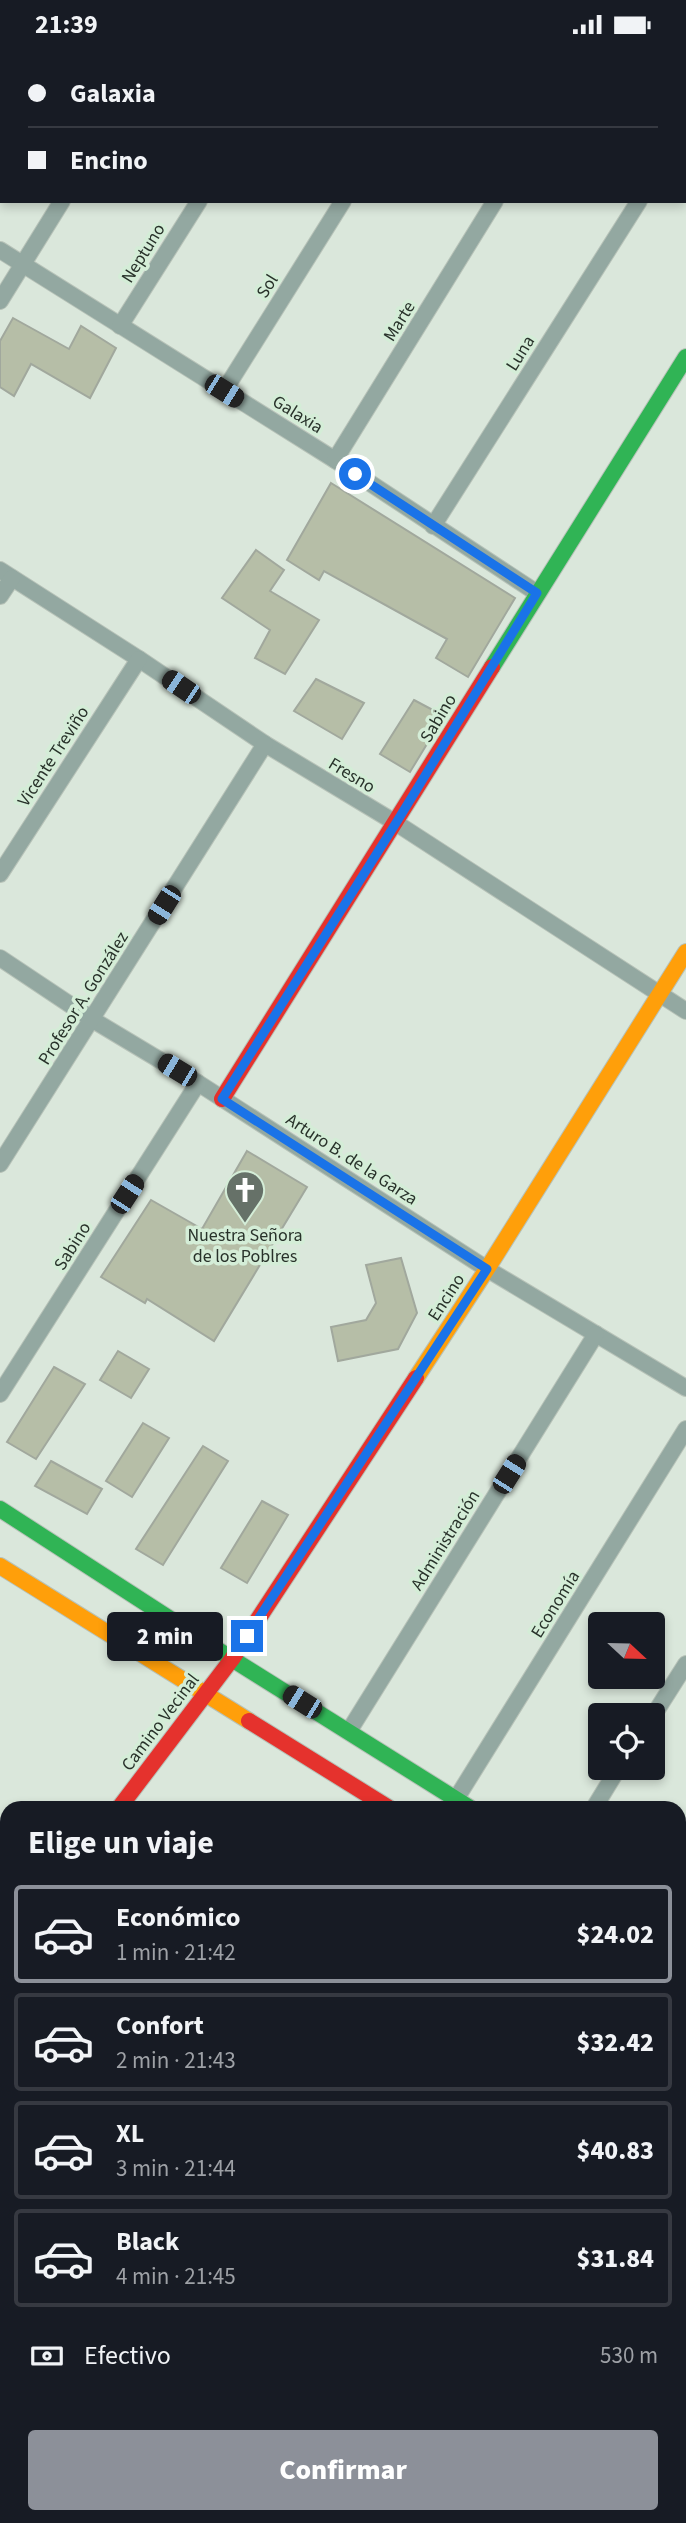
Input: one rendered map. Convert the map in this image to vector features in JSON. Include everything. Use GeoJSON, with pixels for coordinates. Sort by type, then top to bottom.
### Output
{"type":"FeatureCollection","features":[{"type":"Feature","properties":{"kind":"street"},"geometry":{"type":"LineString","coordinates":[[0,301],[61,203]]}},
{"type":"Feature","properties":{"kind":"street","name":"Neptuno"},"geometry":{"type":"LineString","coordinates":[[120,326],[198,203]]}},
{"type":"Feature","properties":{"kind":"street","name":"Sol"},"geometry":{"type":"LineString","coordinates":[[224,391],[342,203]]}},
{"type":"Feature","properties":{"kind":"street","name":"Marte"},"geometry":{"type":"LineString","coordinates":[[335,460],[494,203]]}},
{"type":"Feature","properties":{"kind":"street","name":"Luna"},"geometry":{"type":"LineString","coordinates":[[433,526],[638,203]]}},
{"type":"Feature","properties":{"kind":"street","name":"Galaxia"},"geometry":{"type":"LineString","coordinates":[[0,250],[335,460],[537,593]]}},
{"type":"Feature","properties":{"kind":"street","name":"Sabino"},"geometry":{"type":"LineString","coordinates":[[222,1099],[686,357]]}},
{"type":"Feature","properties":{"kind":"street"},"geometry":{"type":"LineString","coordinates":[[0,596],[6,574]]}},
{"type":"Feature","properties":{"kind":"street","name":"Fresno"},"geometry":{"type":"LineString","coordinates":[[6,574],[265,744],[396,823],[686,1011]]}},
{"type":"Feature","properties":{"kind":"street","name":"Vicente Treviño"},"geometry":{"type":"LineString","coordinates":[[0,874],[139,659]]}},
{"type":"Feature","properties":{"kind":"street","name":"Profesor A. González"},"geometry":{"type":"LineString","coordinates":[[0,1164],[265,744]]}},
{"type":"Feature","properties":{"kind":"street","name":"Encino"},"geometry":{"type":"LineString","coordinates":[[232,1659],[487,1269],[686,952]]}},
{"type":"Feature","properties":{"kind":"street","name":"Arturo B. de la Garza"},"geometry":{"type":"LineString","coordinates":[[0,958],[93,1020],[198,1083],[487,1269],[686,1388]]}},
{"type":"Feature","properties":{"kind":"street","name":"Sabino"},"geometry":{"type":"LineString","coordinates":[[0,1394],[198,1083]]}},
{"type":"Feature","properties":{"kind":"street","name":"Administración"},"geometry":{"type":"LineString","coordinates":[[349,1731],[596,1334]]}},
{"type":"Feature","properties":{"kind":"street","name":"Economía"},"geometry":{"type":"LineString","coordinates":[[464,1801],[686,1429]]}},
{"type":"Feature","properties":{"kind":"street"},"geometry":{"type":"LineString","coordinates":[[0,1509],[232,1659],[460,1801]]}},
{"type":"Feature","properties":{"kind":"street"},"geometry":{"type":"LineString","coordinates":[[0,1566],[378,1801]]}},
{"type":"Feature","properties":{"kind":"street","name":"Camino Vecinal"},"geometry":{"type":"LineString","coordinates":[[123,1801],[232,1659]]}},
{"type":"Feature","properties":{"kind":"street"},"geometry":{"type":"LineString","coordinates":[[661,1703],[686,1664]]}},
{"type":"Feature","properties":{"kind":"street"},"geometry":{"type":"LineString","coordinates":[[598,1801],[611,1780]]}},
{"type":"Feature","properties":{"kind":"building"},"geometry":{"type":"Polygon","coordinates":[[[13,318],[69,349],[81,326],[116,348],[90,398],[31,364],[14,396],[0,387],[0,341],[13,318]]]}},
{"type":"Feature","properties":{"kind":"building"},"geometry":{"type":"Polygon","coordinates":[[[331,483],[515,598],[468,677],[436,658],[447,639],[324,571],[319,580],[287,560],[331,483]]]}},
{"type":"Feature","properties":{"kind":"building"},"geometry":{"type":"Polygon","coordinates":[[[256,550],[284,570],[270,591],[319,620],[285,674],[255,658],[270,630],[222,598],[256,550]]]}},
{"type":"Feature","properties":{"kind":"building"},"geometry":{"type":"Polygon","coordinates":[[[316,679],[364,703],[342,739],[294,711],[316,679]]]}},
{"type":"Feature","properties":{"kind":"building"},"geometry":{"type":"Polygon","coordinates":[[[414,700],[444,716],[410,772],[380,754],[414,700]]]}},
{"type":"Feature","properties":{"kind":"building","name":"Nuestra Señora de los Poblres"},"geometry":{"type":"Polygon","coordinates":[[[247,1151],[307,1187],[214,1341],[147,1299],[145,1303],[101,1277],[151,1200],[202,1229],[247,1151]]]}},
{"type":"Feature","properties":{"kind":"building"},"geometry":{"type":"Polygon","coordinates":[[[401,1258],[417,1313],[398,1349],[338,1361],[331,1327],[366,1320],[376,1303],[366,1265],[401,1258]]]}},
{"type":"Feature","properties":{"kind":"building"},"geometry":{"type":"Polygon","coordinates":[[[118,1351],[149,1369],[131,1398],[100,1380],[118,1351]]]}},
{"type":"Feature","properties":{"kind":"building"},"geometry":{"type":"Polygon","coordinates":[[[54,1367],[85,1384],[36,1459],[7,1442],[54,1367]]]}},
{"type":"Feature","properties":{"kind":"building"},"geometry":{"type":"Polygon","coordinates":[[[143,1423],[169,1438],[132,1497],[106,1481],[143,1423]]]}},
{"type":"Feature","properties":{"kind":"building"},"geometry":{"type":"Polygon","coordinates":[[[203,1446],[228,1461],[163,1565],[136,1549],[203,1446]]]}},
{"type":"Feature","properties":{"kind":"building"},"geometry":{"type":"Polygon","coordinates":[[[51,1461],[102,1489],[87,1514],[35,1486],[51,1461]]]}},
{"type":"Feature","properties":{"kind":"building"},"geometry":{"type":"Polygon","coordinates":[[[262,1501],[288,1515],[247,1583],[221,1568],[262,1501]]]}},
{"type":"Feature","properties":{"kind":"traffic: fast"},"geometry":{"type":"LineString","coordinates":[[492,667],[686,357]]}},
{"type":"Feature","properties":{"kind":"traffic: fast"},"geometry":{"type":"LineString","coordinates":[[0,1509],[459,1801]]}},
{"type":"Feature","properties":{"kind":"traffic: slow"},"geometry":{"type":"LineString","coordinates":[[416,1378],[686,952]]}},
{"type":"Feature","properties":{"kind":"traffic: slow"},"geometry":{"type":"LineString","coordinates":[[0,1566],[249,1721]]}},
{"type":"Feature","properties":{"kind":"traffic: jam"},"geometry":{"type":"LineString","coordinates":[[222,1099],[492,667]]}},
{"type":"Feature","properties":{"kind":"traffic: jam"},"geometry":{"type":"LineString","coordinates":[[124,1801],[232,1659],[416,1378]]}},
{"type":"Feature","properties":{"kind":"traffic: jam"},"geometry":{"type":"LineString","coordinates":[[249,1721],[378,1801]]}},
{"type":"Feature","properties":{"kind":"place","name":"Nuestra Señora de los Poblres"},"geometry":{"type":"Point","coordinates":[245,1224]}},
{"type":"Feature","properties":{"kind":"route"},"geometry":{"type":"LineString","coordinates":[[247,1636],[487,1269],[222,1099],[537,593],[355,474]]}}]}
